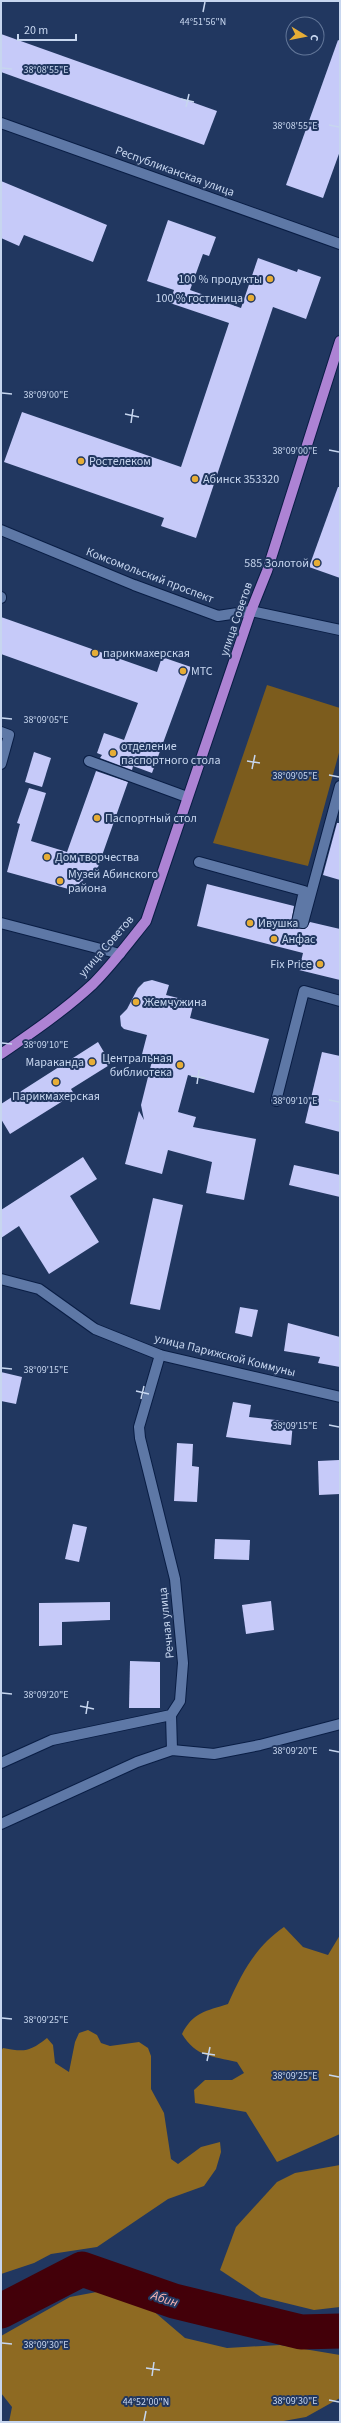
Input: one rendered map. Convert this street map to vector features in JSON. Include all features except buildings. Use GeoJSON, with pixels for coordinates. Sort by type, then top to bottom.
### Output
{"type":"FeatureCollection","features":[{"type":"Feature","properties":{"kind":"main road","name":"улица Советов"},"geometry":{"type":"LineString","coordinates":[[1,1054],[39,1028],[92,984],[120,954],[146,921],[187,797],[266,571],[340,341]]}},
{"type":"Feature","properties":{"kind":"street","name":"Республиканская улица"},"geometry":{"type":"LineString","coordinates":[[1,123],[340,244]]}},
{"type":"Feature","properties":{"kind":"street","name":"Комсомольский проспект"},"geometry":{"type":"LineString","coordinates":[[1,530],[218,616],[251,611],[340,630]]}},
{"type":"Feature","properties":{"kind":"street"},"geometry":{"type":"LineString","coordinates":[[1,732],[9,735],[1,764]]}},
{"type":"Feature","properties":{"kind":"street"},"geometry":{"type":"LineString","coordinates":[[89,761],[187,797]]}},
{"type":"Feature","properties":{"kind":"street"},"geometry":{"type":"LineString","coordinates":[[199,862],[304,891],[297,922],[303,923],[340,786]]}},
{"type":"Feature","properties":{"kind":"street"},"geometry":{"type":"LineString","coordinates":[[1,924],[120,954]]}},
{"type":"Feature","properties":{"kind":"street"},"geometry":{"type":"LineString","coordinates":[[276,1101],[304,991],[340,1001]]}},
{"type":"Feature","properties":{"kind":"street","name":"улица Парижской Коммуны"},"geometry":{"type":"LineString","coordinates":[[1,1279],[40,1289],[95,1329],[160,1355],[340,1397]]}},
{"type":"Feature","properties":{"kind":"street","name":"Речная улица"},"geometry":{"type":"LineString","coordinates":[[160,1355],[139,1427],[140,1438],[175,1579],[183,1663],[180,1701],[171,1715]]}},
{"type":"Feature","properties":{"kind":"street"},"geometry":{"type":"LineString","coordinates":[[1,1763],[52,1740],[171,1715],[172,1750]]}},
{"type":"Feature","properties":{"kind":"street"},"geometry":{"type":"LineString","coordinates":[[1,1824],[137,1762],[172,1750],[214,1754],[260,1745],[340,1724]]}},
{"type":"Feature","properties":{"kind":"shaded area"},"geometry":{"type":"Polygon","coordinates":[[[267,685],[340,708],[340,749],[308,866],[213,843],[267,685]]]}},
{"type":"Feature","properties":{"kind":"shaded area"},"geometry":{"type":"Polygon","coordinates":[[[284,1927],[303,1947],[328,1955],[340,1935],[340,2134],[277,2162],[246,2112],[195,2103],[194,2090],[205,2080],[232,2080],[244,2073],[237,2062],[212,2057],[199,2051],[187,2042],[182,2034],[191,2021],[201,2013],[228,2004],[250,1961],[265,1943],[284,1927]]]}},
{"type":"Feature","properties":{"kind":"shaded area"},"geometry":{"type":"Polygon","coordinates":[[[88,2030],[97,2035],[101,2043],[110,2046],[139,2042],[148,2048],[151,2056],[151,2089],[164,2113],[171,2159],[178,2164],[201,2147],[220,2142],[221,2152],[216,2169],[204,2186],[168,2199],[97,2247],[51,2254],[34,2263],[1,2274],[1,2051],[3,2048],[26,2050],[36,2046],[47,2038],[53,2045],[55,2063],[69,2072],[75,2042],[79,2033],[88,2030]]]}},
{"type":"Feature","properties":{"kind":"shaded area"},"geometry":{"type":"Polygon","coordinates":[[[340,2165],[340,2307],[314,2310],[261,2297],[220,2270],[236,2227],[277,2182],[295,2173],[340,2165]]]}},
{"type":"Feature","properties":{"kind":"shaded area"},"geometry":{"type":"Polygon","coordinates":[[[102,2291],[132,2297],[144,2303],[185,2338],[227,2348],[280,2345],[340,2355],[340,2398],[306,2417],[278,2422],[9,2422],[12,2407],[1,2393],[1,2336],[70,2297],[102,2291]]]}},
{"type":"Feature","properties":{"kind":"waterway","name":"Абин"},"geometry":{"type":"LineString","coordinates":[[1,2311],[82,2269],[174,2301],[301,2332],[340,2331]]}},
{"type":"Feature","properties":{"kind":"place","name":"100 % продукты"},"geometry":{"type":"Point","coordinates":[270,279]}},
{"type":"Feature","properties":{"kind":"place","name":"100 % гостиница"},"geometry":{"type":"Point","coordinates":[251,298]}},
{"type":"Feature","properties":{"kind":"place","name":"Ростелеком"},"geometry":{"type":"Point","coordinates":[81,461]}},
{"type":"Feature","properties":{"kind":"place","name":"Абинск 353320"},"geometry":{"type":"Point","coordinates":[195,479]}},
{"type":"Feature","properties":{"kind":"place","name":"585 Золотой"},"geometry":{"type":"Point","coordinates":[317,563]}},
{"type":"Feature","properties":{"kind":"place","name":"парикмахерская"},"geometry":{"type":"Point","coordinates":[95,653]}},
{"type":"Feature","properties":{"kind":"place","name":"МТС"},"geometry":{"type":"Point","coordinates":[183,671]}},
{"type":"Feature","properties":{"kind":"place","name":"отделение паспортного стола"},"geometry":{"type":"Point","coordinates":[113,753]}},
{"type":"Feature","properties":{"kind":"place","name":"Паспортный стол"},"geometry":{"type":"Point","coordinates":[97,818]}},
{"type":"Feature","properties":{"kind":"place","name":"Дом творчества"},"geometry":{"type":"Point","coordinates":[47,857]}},
{"type":"Feature","properties":{"kind":"place","name":"Музей Абинского района"},"geometry":{"type":"Point","coordinates":[60,881]}},
{"type":"Feature","properties":{"kind":"place","name":"Ивушка"},"geometry":{"type":"Point","coordinates":[250,923]}},
{"type":"Feature","properties":{"kind":"place","name":"Анфас"},"geometry":{"type":"Point","coordinates":[274,939]}},
{"type":"Feature","properties":{"kind":"place","name":"Fix Price"},"geometry":{"type":"Point","coordinates":[320,964]}},
{"type":"Feature","properties":{"kind":"place","name":"Жемчужина"},"geometry":{"type":"Point","coordinates":[136,1002]}},
{"type":"Feature","properties":{"kind":"place","name":"Мараканда"},"geometry":{"type":"Point","coordinates":[92,1062]}},
{"type":"Feature","properties":{"kind":"place","name":"Центральная библиотека"},"geometry":{"type":"Point","coordinates":[180,1065]}},
{"type":"Feature","properties":{"kind":"place","name":"Парикмахерская"},"geometry":{"type":"Point","coordinates":[56,1082]}}]}
